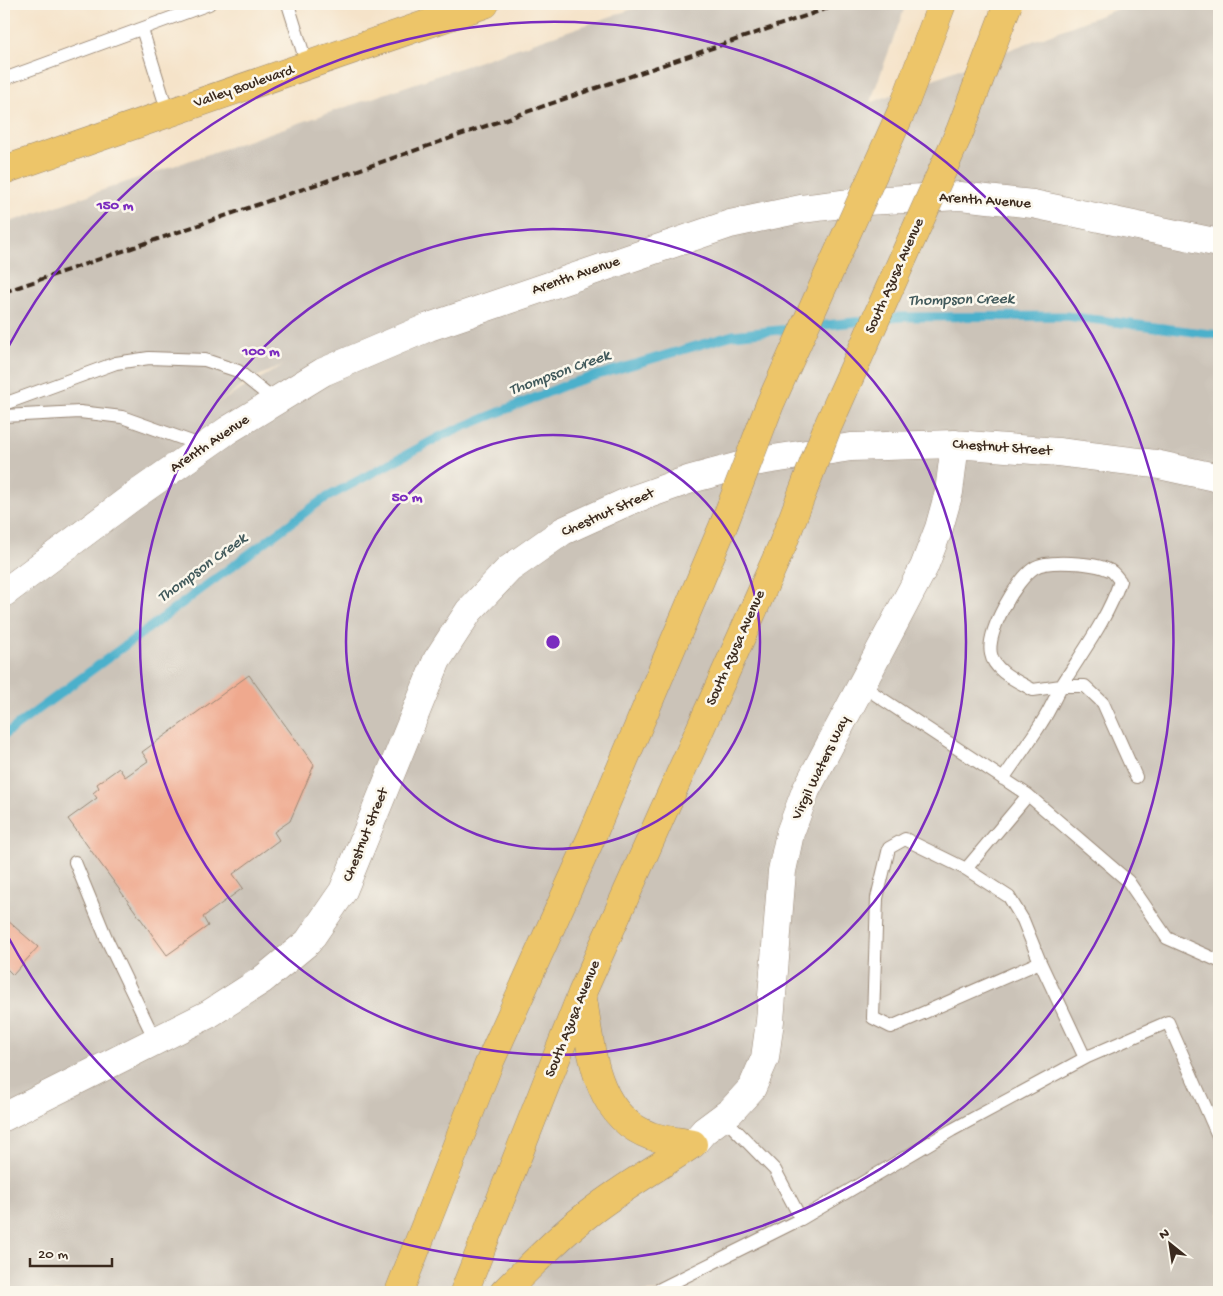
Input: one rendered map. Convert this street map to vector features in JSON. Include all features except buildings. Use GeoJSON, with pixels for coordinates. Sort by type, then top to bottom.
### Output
{"type":"FeatureCollection","features":[{"type":"Feature","properties":{"kind":"main road","name":"Valley Boulevard"},"geometry":{"type":"LineString","coordinates":[[4,170],[485,4]]}},
{"type":"Feature","properties":{"kind":"main road"},"geometry":{"type":"LineString","coordinates":[[399,1292],[488,1066],[592,836],[724,524],[770,404],[903,108],[942,4]]}},
{"type":"Feature","properties":{"kind":"main road","name":"South Azusa Avenue"},"geometry":{"type":"LineString","coordinates":[[464,1292],[582,993],[782,546],[827,428],[960,131],[1008,4]]}},
{"type":"Feature","properties":{"kind":"main road"},"geometry":{"type":"LineString","coordinates":[[582,993],[596,1073],[609,1103],[628,1122],[651,1136],[693,1144]]}},
{"type":"Feature","properties":{"kind":"main road"},"geometry":{"type":"LineString","coordinates":[[504,1292],[549,1246],[583,1218],[625,1186],[656,1170],[693,1144]]}},
{"type":"Feature","properties":{"kind":"street","name":"Arenth Avenue"},"geometry":{"type":"LineString","coordinates":[[4,593],[131,498],[275,401],[323,372],[429,327],[730,224],[800,209],[868,201],[960,196],[1033,204],[1219,243]]}},
{"type":"Feature","properties":{"kind":"street","name":"Chestnut Street"},"geometry":{"type":"LineString","coordinates":[[4,1117],[209,1014],[262,980],[308,942],[343,891],[437,660],[469,611],[509,570],[563,531],[628,501],[692,479],[754,462],[851,447],[955,444],[1058,452],[1156,464],[1219,478]]}},
{"type":"Feature","properties":{"kind":"street","name":"Virgil Waters Way"},"geometry":{"type":"LineString","coordinates":[[693,1144],[704,1130],[723,1117],[752,1088],[765,1058],[770,1021],[782,872],[790,833],[806,790],[924,567],[939,528],[949,492],[955,444]]}},
{"type":"Feature","properties":{"kind":"lane"},"geometry":{"type":"LineString","coordinates":[[4,79],[208,4]]}},
{"type":"Feature","properties":{"kind":"lane"},"geometry":{"type":"LineString","coordinates":[[288,4],[307,65]]}},
{"type":"Feature","properties":{"kind":"lane"},"geometry":{"type":"LineString","coordinates":[[142,28],[168,113]]}},
{"type":"Feature","properties":{"kind":"lane"},"geometry":{"type":"LineString","coordinates":[[4,404],[116,363],[149,358],[205,360],[238,371],[275,401]]}},
{"type":"Feature","properties":{"kind":"lane"},"geometry":{"type":"LineString","coordinates":[[4,416],[80,412],[122,417],[205,447]]}},
{"type":"Feature","properties":{"kind":"lane"},"geometry":{"type":"LineString","coordinates":[[1003,779],[1043,720],[1062,686],[1114,599],[1120,580],[1110,570],[1061,562],[1035,567],[1017,587],[1000,615],[992,639],[991,654],[999,668],[1033,690],[1062,686],[1085,686],[1103,703],[1136,777]]}},
{"type":"Feature","properties":{"kind":"lane"},"geometry":{"type":"LineString","coordinates":[[861,685],[1028,795],[1128,881],[1166,938],[1219,961]]}},
{"type":"Feature","properties":{"kind":"lane"},"geometry":{"type":"LineString","coordinates":[[966,869],[1028,795]]}},
{"type":"Feature","properties":{"kind":"lane"},"geometry":{"type":"LineString","coordinates":[[1040,962],[891,1027],[873,1018],[877,898],[890,848],[905,839],[966,869],[1009,897],[1023,920],[1084,1058],[1168,1022],[1219,1138]]}},
{"type":"Feature","properties":{"kind":"lane"},"geometry":{"type":"LineString","coordinates":[[75,862],[107,940],[156,1042]]}},
{"type":"Feature","properties":{"kind":"lane"},"geometry":{"type":"LineString","coordinates":[[654,1292],[801,1219],[952,1130],[1095,1053]]}},
{"type":"Feature","properties":{"kind":"lane"},"geometry":{"type":"LineString","coordinates":[[723,1117],[775,1170],[801,1219]]}},
{"type":"Feature","properties":{"kind":"shaded area"},"geometry":{"type":"Polygon","coordinates":[[[647,4],[906,4],[870,103],[1130,4],[1219,4],[1219,1292],[4,1292],[4,224],[647,4]],[[285,364],[252,379],[216,404],[285,364]]]}},
{"type":"Feature","properties":{"kind":"waterway","name":"Thompson Creek"},"geometry":{"type":"LineString","coordinates":[[4,735],[322,500],[443,435],[571,383],[733,335],[901,317],[1066,316],[1219,335]]}},
{"type":"Feature","properties":{"kind":"railway"},"geometry":{"type":"LineString","coordinates":[[4,292],[840,4]]}}]}
